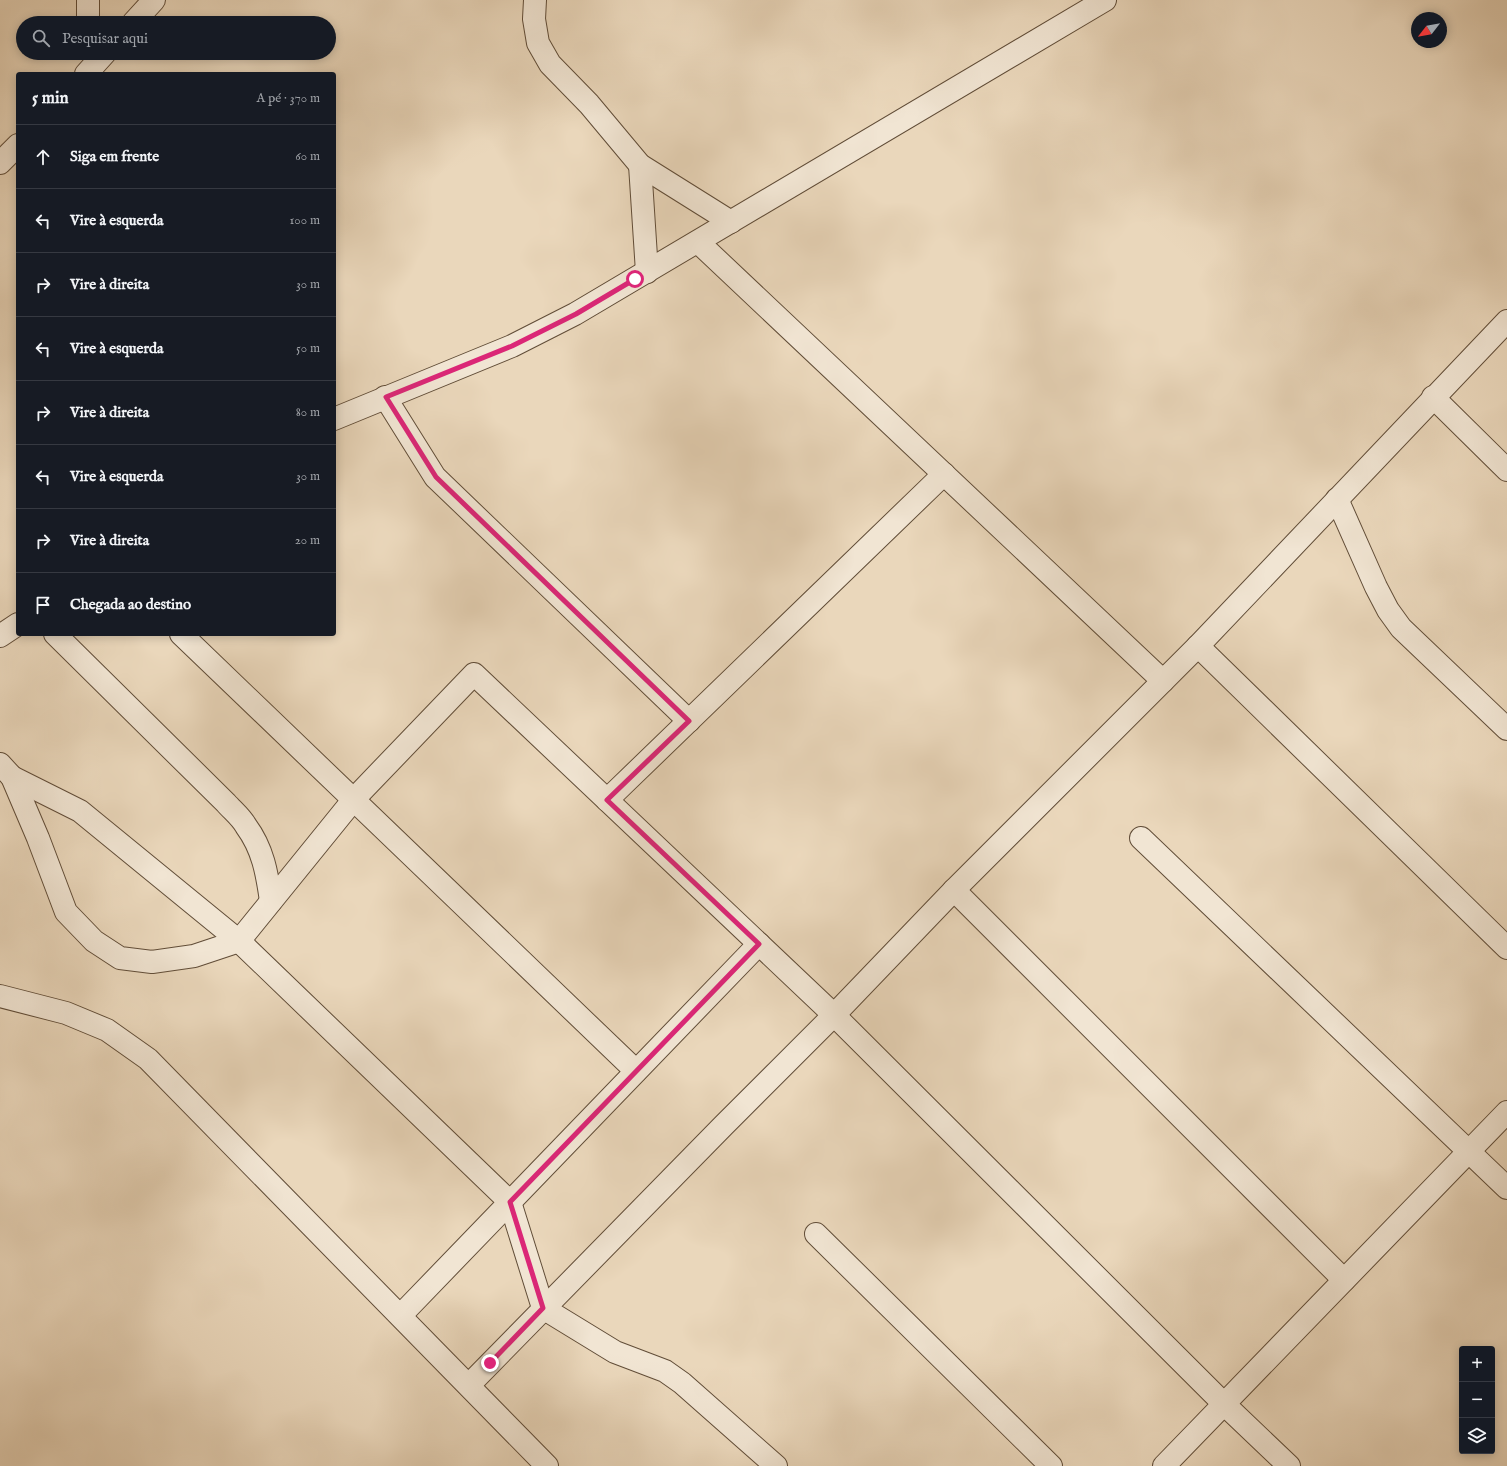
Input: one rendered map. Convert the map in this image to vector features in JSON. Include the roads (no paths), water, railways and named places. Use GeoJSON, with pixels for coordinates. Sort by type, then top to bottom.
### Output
{"type":"FeatureCollection","features":[{"type":"Feature","properties":{"kind":"street"},"geometry":{"type":"LineString","coordinates":[[88,0],[88,16]]}},
{"type":"Feature","properties":{"kind":"street"},"geometry":{"type":"LineString","coordinates":[[139,16],[154,0]]}},
{"type":"Feature","properties":{"kind":"street"},"geometry":{"type":"LineString","coordinates":[[535,0],[534,19],[538,43],[550,64],[589,104],[640,165],[731,222]]}},
{"type":"Feature","properties":{"kind":"street"},"geometry":{"type":"LineString","coordinates":[[336,417],[512,346],[576,314],[1105,0]]}},
{"type":"Feature","properties":{"kind":"street"},"geometry":{"type":"LineString","coordinates":[[87,66],[95,60]]}},
{"type":"Feature","properties":{"kind":"street"},"geometry":{"type":"LineString","coordinates":[[0,163],[16,147]]}},
{"type":"Feature","properties":{"kind":"street"},"geometry":{"type":"LineString","coordinates":[[640,165],[647,272]]}},
{"type":"Feature","properties":{"kind":"street"},"geometry":{"type":"LineString","coordinates":[[698,242],[1163,681]]}},
{"type":"Feature","properties":{"kind":"street"},"geometry":{"type":"LineString","coordinates":[[469,1385],[543,1308],[834,1015],[954,890],[1198,646],[1433,397],[1507,321]]}},
{"type":"Feature","properties":{"kind":"street"},"geometry":{"type":"LineString","coordinates":[[386,397],[436,477],[689,721]]}},
{"type":"Feature","properties":{"kind":"street"},"geometry":{"type":"LineString","coordinates":[[1433,397],[1507,470]]}},
{"type":"Feature","properties":{"kind":"street"},"geometry":{"type":"LineString","coordinates":[[607,800],[944,474]]}},
{"type":"Feature","properties":{"kind":"street"},"geometry":{"type":"LineString","coordinates":[[1337,499],[1388,610],[1401,628],[1504,720]]}},
{"type":"Feature","properties":{"kind":"street"},"geometry":{"type":"LineString","coordinates":[[0,636],[16,625]]}},
{"type":"Feature","properties":{"kind":"street"},"geometry":{"type":"LineString","coordinates":[[57,636],[226,803],[246,825],[259,847],[267,870],[271,901]]}},
{"type":"Feature","properties":{"kind":"street"},"geometry":{"type":"LineString","coordinates":[[183,636],[636,1071]]}},
{"type":"Feature","properties":{"kind":"street"},"geometry":{"type":"LineString","coordinates":[[1198,646],[1507,948]]}},
{"type":"Feature","properties":{"kind":"street"},"geometry":{"type":"LineString","coordinates":[[6,770],[38,838],[66,912],[94,941],[120,958],[152,962],[194,956],[239,941],[354,799],[474,674],[834,1015],[1288,1466]]}},
{"type":"Feature","properties":{"kind":"street"},"geometry":{"type":"LineString","coordinates":[[6,770],[80,811],[239,941],[510,1202],[543,1308],[615,1352],[665,1371],[682,1383],[776,1466]]}},
{"type":"Feature","properties":{"kind":"street"},"geometry":{"type":"LineString","coordinates":[[1141,838],[1507,1188]]}},
{"type":"Feature","properties":{"kind":"street"},"geometry":{"type":"LineString","coordinates":[[954,890],[1344,1280]]}},
{"type":"Feature","properties":{"kind":"street"},"geometry":{"type":"LineString","coordinates":[[401,1315],[759,944]]}},
{"type":"Feature","properties":{"kind":"street"},"geometry":{"type":"LineString","coordinates":[[0,996],[66,1013],[107,1030],[148,1059],[548,1466]]}},
{"type":"Feature","properties":{"kind":"street"},"geometry":{"type":"LineString","coordinates":[[1164,1466],[1507,1112]]}},
{"type":"Feature","properties":{"kind":"street"},"geometry":{"type":"LineString","coordinates":[[816,1234],[1051,1466]]}}]}
